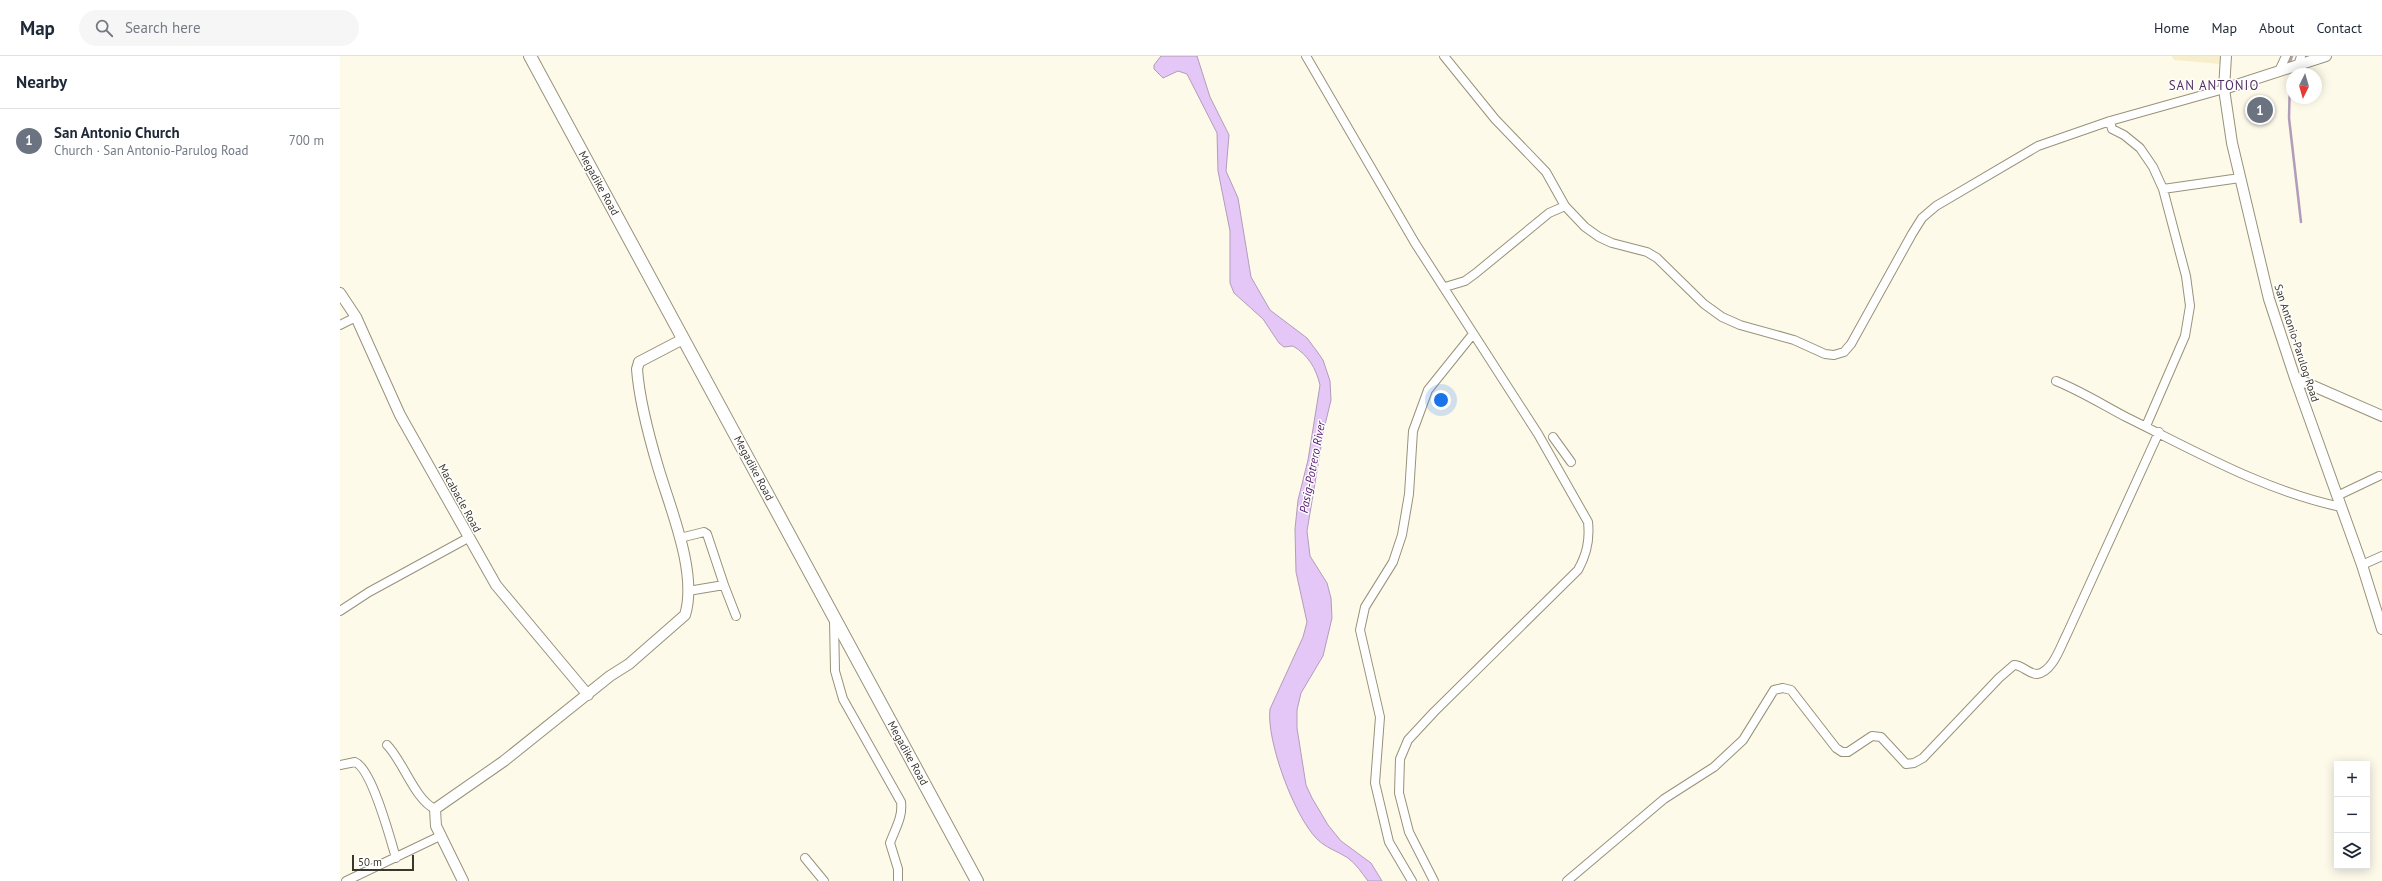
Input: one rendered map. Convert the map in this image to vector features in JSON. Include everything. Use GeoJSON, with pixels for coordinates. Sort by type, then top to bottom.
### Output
{"type":"FeatureCollection","features":[{"type":"Feature","properties":{"kind":"main road","name":"Megadike Road"},"geometry":{"type":"LineString","coordinates":[[530,56],[977,881]]}},
{"type":"Feature","properties":{"kind":"street"},"geometry":{"type":"LineString","coordinates":[[1306,56],[1415,243],[1445,287],[1473,334],[1538,434],[1588,522],[1589,537],[1586,556],[1578,570],[1434,712],[1408,740],[1400,759],[1399,794],[1409,832],[1434,881]]}},
{"type":"Feature","properties":{"kind":"street"},"geometry":{"type":"LineString","coordinates":[[1444,56],[1495,119],[1546,172],[1565,206],[1585,227],[1599,237],[1612,243],[1647,252],[1657,258],[1689,289],[1722,317],[1740,325],[1794,340],[1825,354],[1834,355],[1844,352],[1851,344],[1912,234],[1922,218],[1936,206],[2038,146],[2110,121],[2224,89],[2280,71],[2299,61],[2326,56]]}},
{"type":"Feature","properties":{"kind":"street","name":"San Antonio-Parulog Road"},"geometry":{"type":"LineString","coordinates":[[2226,56],[2224,89],[2240,178],[2269,299],[2295,378],[2362,565],[2382,629]]}},
{"type":"Feature","properties":{"kind":"street"},"geometry":{"type":"LineString","coordinates":[[2280,71],[2286,56]]}},
{"type":"Feature","properties":{"kind":"street"},"geometry":{"type":"LineString","coordinates":[[2110,121],[2112,129],[2124,135],[2140,148],[2153,167],[2163,190],[2186,276],[2190,306],[2185,336],[2146,426]]}},
{"type":"Feature","properties":{"kind":"street"},"geometry":{"type":"LineString","coordinates":[[2163,190],[2240,178]]}},
{"type":"Feature","properties":{"kind":"street"},"geometry":{"type":"LineString","coordinates":[[1445,287],[1465,281],[1549,213],[1565,206]]}},
{"type":"Feature","properties":{"kind":"street","name":"Macabacle Road"},"geometry":{"type":"LineString","coordinates":[[340,293],[356,317],[400,415],[468,538],[496,585],[588,695]]}},
{"type":"Feature","properties":{"kind":"street"},"geometry":{"type":"LineString","coordinates":[[340,325],[356,317]]}},
{"type":"Feature","properties":{"kind":"street"},"geometry":{"type":"LineString","coordinates":[[1412,881],[1388,842],[1375,783],[1380,716],[1360,630],[1365,608],[1392,562],[1402,535],[1409,494],[1412,431],[1428,390],[1473,334]]}},
{"type":"Feature","properties":{"kind":"street"},"geometry":{"type":"LineString","coordinates":[[435,808],[504,761],[588,695],[680,621],[688,607],[688,591],[680,538],[658,466],[637,369],[639,362],[684,339]]}},
{"type":"Feature","properties":{"kind":"street"},"geometry":{"type":"LineString","coordinates":[[2295,378],[2382,416]]}},
{"type":"Feature","properties":{"kind":"street"},"geometry":{"type":"LineString","coordinates":[[2056,381],[2081,391],[2221,464],[2296,495],[2341,507]]}},
{"type":"Feature","properties":{"kind":"street"},"geometry":{"type":"LineString","coordinates":[[1567,881],[1664,798],[1714,767],[1743,740],[1774,690],[1783,688],[1791,690],[1836,748],[1842,752],[1848,752],[1872,736],[1881,737],[1906,764],[1914,763],[1923,758],[1999,678],[2014,665],[2021,665],[2029,672],[2037,674],[2044,671],[2053,661],[2066,634],[2158,432]]}},
{"type":"Feature","properties":{"kind":"street"},"geometry":{"type":"LineString","coordinates":[[1553,437],[1571,462]]}},
{"type":"Feature","properties":{"kind":"street"},"geometry":{"type":"LineString","coordinates":[[2337,496],[2379,476]]}},
{"type":"Feature","properties":{"kind":"street"},"geometry":{"type":"LineString","coordinates":[[680,538],[704,532],[708,534],[724,585],[736,616]]}},
{"type":"Feature","properties":{"kind":"street"},"geometry":{"type":"LineString","coordinates":[[340,611],[369,592],[468,538]]}},
{"type":"Feature","properties":{"kind":"street"},"geometry":{"type":"LineString","coordinates":[[2362,565],[2382,556]]}},
{"type":"Feature","properties":{"kind":"street"},"geometry":{"type":"LineString","coordinates":[[688,591],[724,585]]}},
{"type":"Feature","properties":{"kind":"street"},"geometry":{"type":"LineString","coordinates":[[834,619],[835,671],[841,693],[901,802],[901,812],[898,824],[890,843],[898,869],[898,881]]}},
{"type":"Feature","properties":{"kind":"street"},"geometry":{"type":"LineString","coordinates":[[387,745],[420,795],[429,806],[435,808]]}},
{"type":"Feature","properties":{"kind":"street"},"geometry":{"type":"LineString","coordinates":[[340,764],[355,762],[363,768],[377,798],[396,858]]}},
{"type":"Feature","properties":{"kind":"street"},"geometry":{"type":"LineString","coordinates":[[435,808],[436,826],[463,881]]}},
{"type":"Feature","properties":{"kind":"street"},"geometry":{"type":"LineString","coordinates":[[346,881],[440,836]]}},
{"type":"Feature","properties":{"kind":"street"},"geometry":{"type":"LineString","coordinates":[[805,858],[824,881]]}},
{"type":"Feature","properties":{"kind":"shaded area"},"geometry":{"type":"Polygon","coordinates":[[[2172,56],[2221,56],[2220,64],[2174,60],[2172,56]]]}},
{"type":"Feature","properties":{"kind":"water","name":"Pasig-Potrero River"},"geometry":{"type":"Polygon","coordinates":[[[1161,56],[1197,56],[1210,97],[1229,135],[1226,171],[1238,198],[1251,277],[1270,310],[1307,338],[1323,360],[1330,381],[1331,400],[1324,429],[1307,531],[1310,556],[1327,583],[1331,598],[1332,618],[1323,656],[1301,693],[1297,710],[1297,728],[1306,785],[1312,798],[1328,825],[1341,841],[1371,863],[1382,881],[1368,881],[1351,860],[1324,845],[1317,839],[1299,813],[1283,777],[1277,758],[1272,739],[1270,709],[1303,637],[1307,622],[1296,572],[1295,529],[1298,500],[1308,460],[1320,385],[1311,362],[1293,346],[1284,347],[1279,343],[1263,319],[1234,293],[1230,283],[1230,231],[1218,171],[1217,133],[1187,74],[1178,71],[1163,78],[1154,69],[1154,65],[1161,56]]]}},
{"type":"Feature","properties":{"kind":"waterway"},"geometry":{"type":"LineString","coordinates":[[2290,62],[2292,56]]}},
{"type":"Feature","properties":{"kind":"waterway"},"geometry":{"type":"LineString","coordinates":[[2289,104],[2289,118],[2301,222]]}},
{"type":"Feature","properties":{"kind":"place","name":"San Antonio Church"},"geometry":{"type":"Point","coordinates":[2260,110]}},
{"type":"Feature","properties":{"kind":"district","name":"SAN ANTONIO"},"geometry":{"type":"Point","coordinates":[2214,85]}}]}
